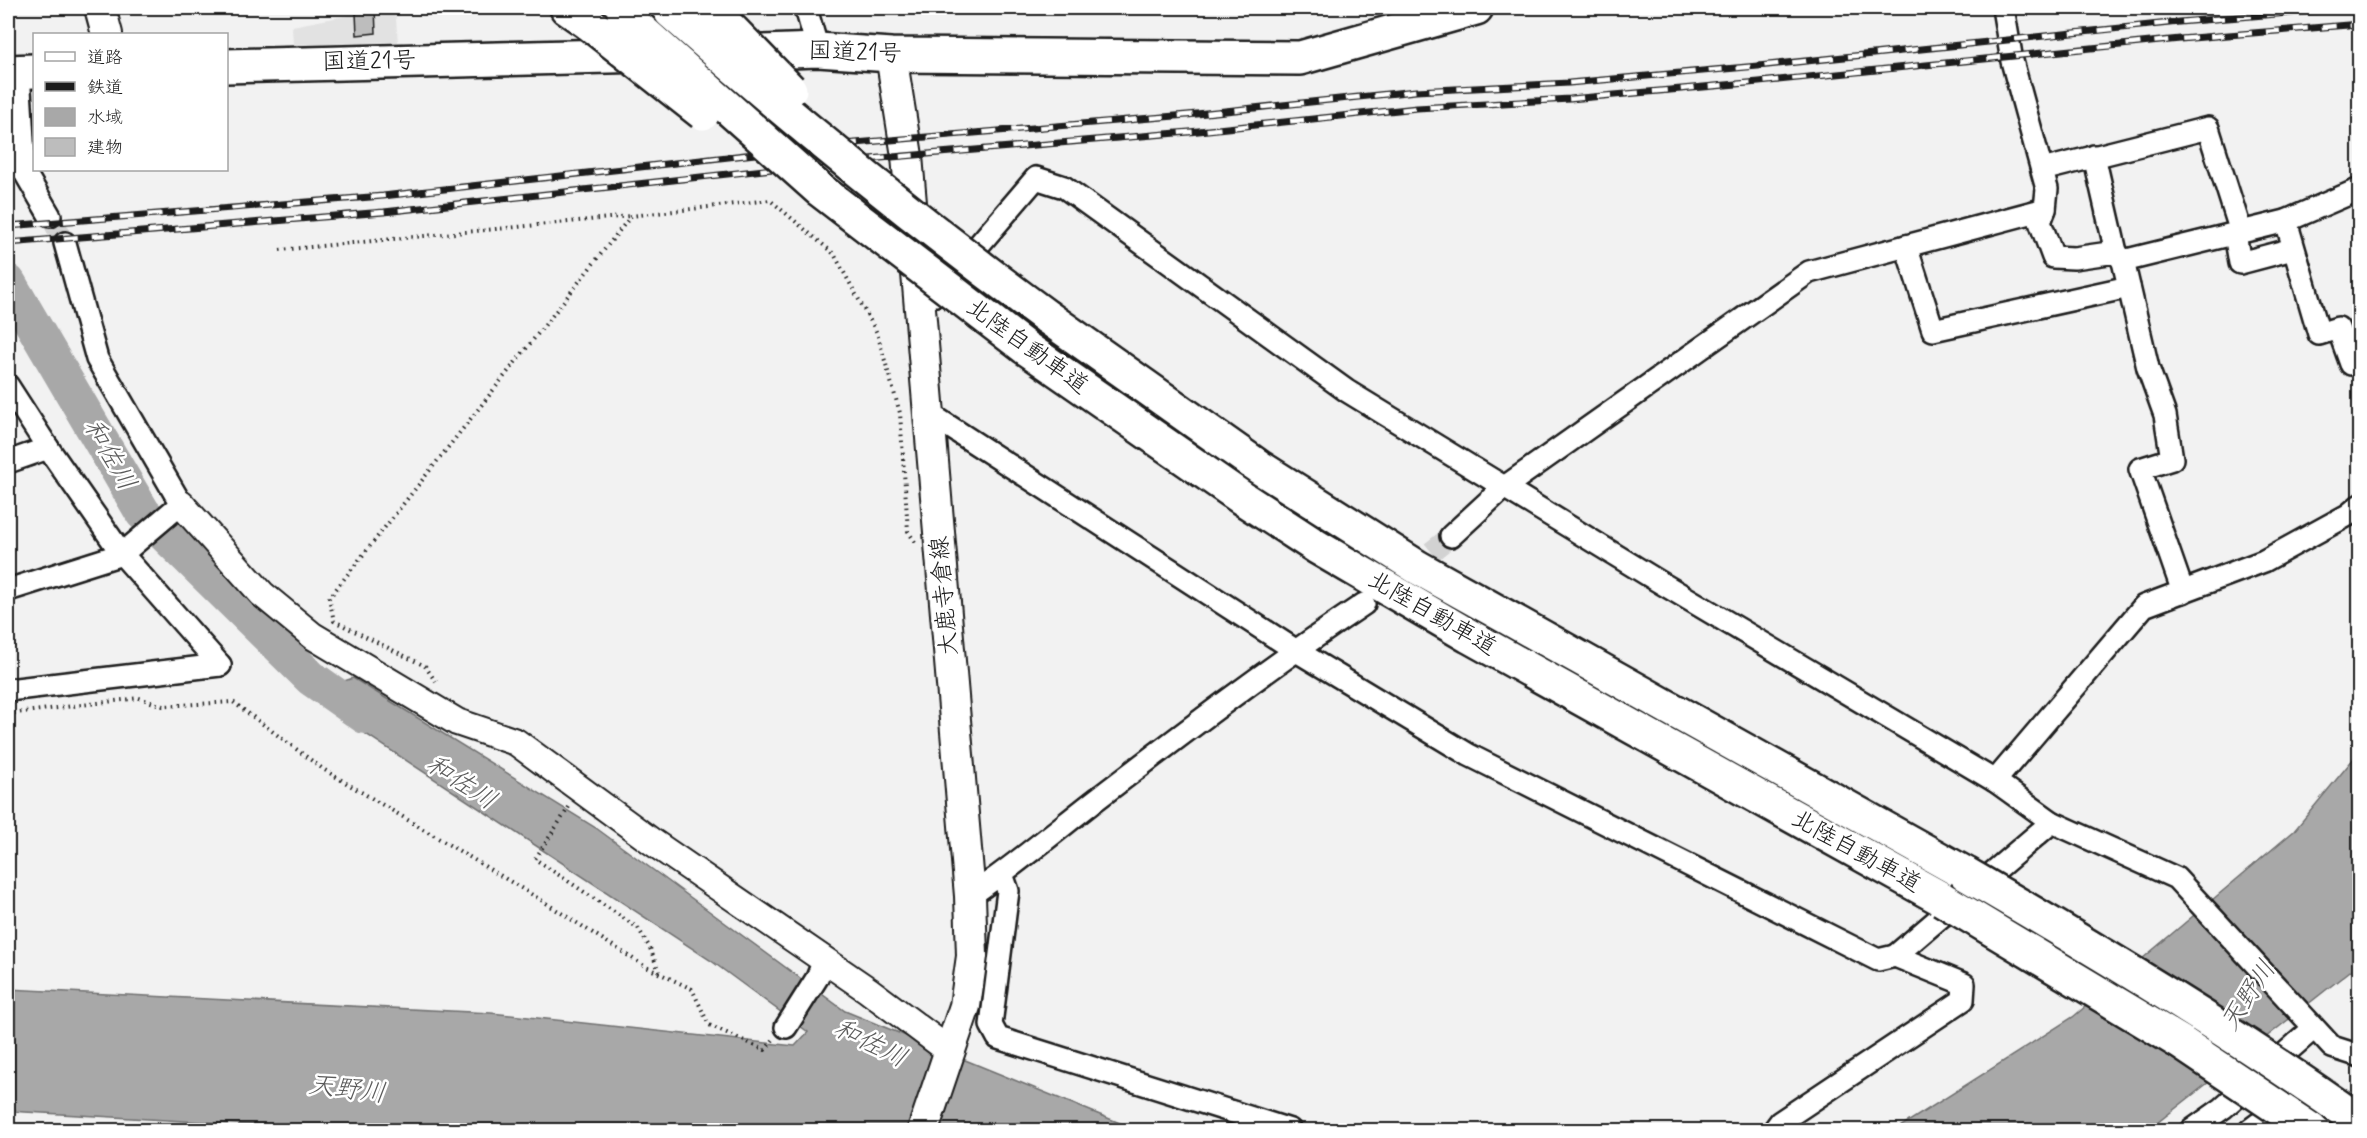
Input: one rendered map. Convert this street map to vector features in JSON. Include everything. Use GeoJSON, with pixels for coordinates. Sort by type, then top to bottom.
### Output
{"type":"FeatureCollection","features":[{"type":"Feature","properties":{"kind":"highway","name":"国道21号"},"geometry":{"type":"LineString","coordinates":[[228,66],[818,50],[891,55],[1300,58],[1476,8]]}},
{"type":"Feature","properties":{"kind":"highway","name":"北陸自動車道"},"geometry":{"type":"LineString","coordinates":[[669,10],[836,155],[953,248],[1050,314],[1193,422],[1288,486],[1417,567],[2094,948],[2302,1081],[2360,1122]]}},
{"type":"Feature","properties":{"kind":"highway"},"geometry":{"type":"LineString","coordinates":[[712,10],[768,69],[863,158],[1050,314]]}},
{"type":"Feature","properties":{"kind":"highway","name":"北陸自動車道"},"geometry":{"type":"LineString","coordinates":[[599,14],[796,184],[931,276],[1026,348],[1242,498],[1317,547],[1469,636],[1942,899],[2180,1042],[2311,1131]]}},
{"type":"Feature","properties":{"kind":"main road"},"geometry":{"type":"LineString","coordinates":[[100,8],[107,33]]}},
{"type":"Feature","properties":{"kind":"main road","name":"大鹿寺倉線"},"geometry":{"type":"LineString","coordinates":[[891,55],[907,156],[922,312],[970,896],[972,956],[965,1006],[923,1131]]}},
{"type":"Feature","properties":{"kind":"street"},"geometry":{"type":"LineString","coordinates":[[803,8],[807,12],[818,50]]}},
{"type":"Feature","properties":{"kind":"street"},"geometry":{"type":"LineString","coordinates":[[2003,8],[2012,61],[2047,189],[2045,209],[2040,222],[2053,257],[2119,256],[2238,233],[2286,221],[2360,189]]}},
{"type":"Feature","properties":{"kind":"street"},"geometry":{"type":"LineString","coordinates":[[20,72],[25,173],[50,216]]}},
{"type":"Feature","properties":{"kind":"street"},"geometry":{"type":"LineString","coordinates":[[2042,170],[2208,128],[2238,233],[2240,263],[2293,249]]}},
{"type":"Feature","properties":{"kind":"street"},"geometry":{"type":"LineString","coordinates":[[2094,156],[2148,368],[2165,415],[2172,459],[2140,469],[2183,592]]}},
{"type":"Feature","properties":{"kind":"street"},"geometry":{"type":"LineString","coordinates":[[922,312],[1036,178],[1064,187],[1347,391],[1503,488],[1995,781],[2052,822],[2175,878],[2332,1047],[2360,1056]]}},
{"type":"Feature","properties":{"kind":"street"},"geometry":{"type":"LineString","coordinates":[[1451,536],[1503,488],[1809,273],[2045,209]]}},
{"type":"Feature","properties":{"kind":"street"},"geometry":{"type":"LineString","coordinates":[[2286,221],[2319,334],[2338,328],[2351,363],[2360,360]]}},
{"type":"Feature","properties":{"kind":"street"},"geometry":{"type":"LineString","coordinates":[[65,243],[97,359],[175,510],[262,594],[313,636],[446,716],[516,742],[820,969],[948,1058]]}},
{"type":"Feature","properties":{"kind":"street"},"geometry":{"type":"LineString","coordinates":[[1906,246],[1933,330],[2129,287]]}},
{"type":"Feature","properties":{"kind":"street"},"geometry":{"type":"LineString","coordinates":[[8,386],[122,554],[220,665],[8,690]]}},
{"type":"Feature","properties":{"kind":"street"},"geometry":{"type":"LineString","coordinates":[[930,414],[1295,650],[1469,755],[1878,960],[1895,956],[2052,822]]}},
{"type":"Feature","properties":{"kind":"street"},"geometry":{"type":"LineString","coordinates":[[8,462],[48,448]]}},
{"type":"Feature","properties":{"kind":"street"},"geometry":{"type":"LineString","coordinates":[[1995,781],[2144,606],[2265,561],[2348,515],[2360,505]]}},
{"type":"Feature","properties":{"kind":"street"},"geometry":{"type":"LineString","coordinates":[[8,590],[122,554],[175,510]]}},
{"type":"Feature","properties":{"kind":"street"},"geometry":{"type":"LineString","coordinates":[[970,896],[1295,650],[1364,604]]}},
{"type":"Feature","properties":{"kind":"street"},"geometry":{"type":"LineString","coordinates":[[1002,874],[1008,891],[991,1025],[998,1038],[1290,1131]]}},
{"type":"Feature","properties":{"kind":"street"},"geometry":{"type":"LineString","coordinates":[[1774,1131],[1780,1122],[1962,1000],[1964,984],[1895,956]]}},
{"type":"Feature","properties":{"kind":"street"},"geometry":{"type":"LineString","coordinates":[[786,1027],[820,969]]}},
{"type":"Feature","properties":{"kind":"street"},"geometry":{"type":"LineString","coordinates":[[2192,1131],[2223,1108],[2314,1028]]}},
{"type":"Feature","properties":{"kind":"street"},"geometry":{"type":"LineString","coordinates":[[2250,1131],[2258,1124],[2270,1131]]}},
{"type":"Feature","properties":{"kind":"path"},"geometry":{"type":"LineString","coordinates":[[279,250],[631,216],[770,200],[834,254],[877,333],[900,413],[908,531],[917,545]]}},
{"type":"Feature","properties":{"kind":"path"},"geometry":{"type":"LineString","coordinates":[[446,716],[447,699],[425,666],[334,621],[328,598],[631,216]]}},
{"type":"Feature","properties":{"kind":"path"},"geometry":{"type":"LineString","coordinates":[[139,698],[163,706],[233,702],[322,769],[660,973],[692,989],[710,1025],[765,1050],[786,1027]]}},
{"type":"Feature","properties":{"kind":"path"},"geometry":{"type":"LineString","coordinates":[[573,800],[535,860],[639,928],[660,973]]}},
{"type":"Feature","properties":{"kind":"shaded area"},"geometry":{"type":"Polygon","coordinates":[[[371,8],[395,8],[398,42],[293,45],[292,26],[345,16],[371,8]]]}},
{"type":"Feature","properties":{"kind":"shaded area"},"geometry":{"type":"Polygon","coordinates":[[[857,8],[1136,8],[1125,11],[857,8]]]}},
{"type":"Feature","properties":{"kind":"water","name":"天野川"},"geometry":{"type":"Polygon","coordinates":[[[353,678],[596,828],[845,1011],[1137,1130],[340,1130],[8,1111],[8,989],[491,1013],[795,1046],[808,1032],[710,960],[305,694],[353,678]]]}},
{"type":"Feature","properties":{"kind":"water","name":"天野川"},"geometry":{"type":"Polygon","coordinates":[[[2359,752],[2359,964],[2148,1130],[1895,1130],[2073,1017],[2294,831],[2359,752]]]}},
{"type":"Feature","properties":{"kind":"building"},"geometry":{"type":"Polygon","coordinates":[[[375,8],[376,33],[357,35],[356,13],[375,8]]]}},
{"type":"Feature","properties":{"kind":"waterway","name":"和佐川"},"geometry":{"type":"LineString","coordinates":[[8,282],[143,513],[311,678],[365,716]]}},
{"type":"Feature","properties":{"kind":"tunnel"},"geometry":{"type":"LineString","coordinates":[[50,216],[65,243]]}},
{"type":"Feature","properties":{"kind":"tunnel"},"geometry":{"type":"LineString","coordinates":[[1407,571],[1451,536]]}},
{"type":"Feature","properties":{"kind":"railway"},"geometry":{"type":"LineString","coordinates":[[8,226],[383,196],[843,144],[1187,115],[1416,91],[1569,83],[1758,66],[2179,22],[2351,8]]}},
{"type":"Feature","properties":{"kind":"railway"},"geometry":{"type":"LineString","coordinates":[[8,243],[384,212],[845,161],[1189,132],[1417,108],[1570,99],[1759,82],[2180,39],[2360,24]]}}]}
